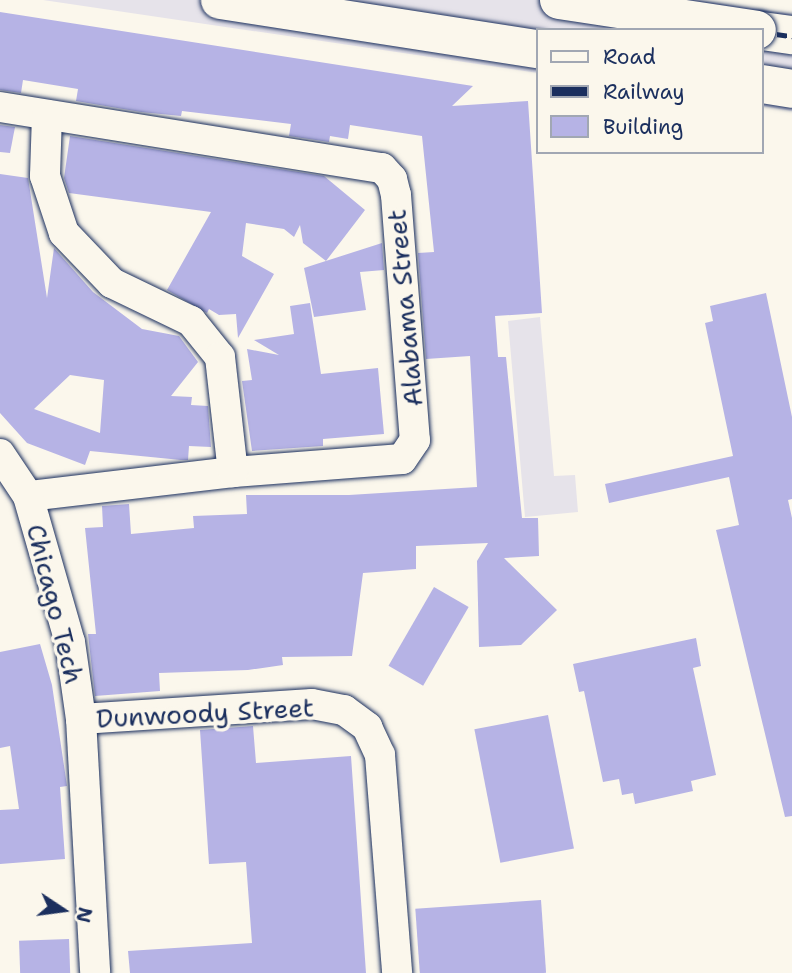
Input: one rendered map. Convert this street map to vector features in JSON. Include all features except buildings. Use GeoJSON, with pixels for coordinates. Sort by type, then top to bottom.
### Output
{"type":"FeatureCollection","features":[{"type":"Feature","properties":{"kind":"highway"},"geometry":{"type":"LineString","coordinates":[[220,0],[536,49]]}},
{"type":"Feature","properties":{"kind":"highway"},"geometry":{"type":"LineString","coordinates":[[559,0],[747,28]]}},
{"type":"Feature","properties":{"kind":"highway"},"geometry":{"type":"LineString","coordinates":[[764,31],[792,35]]}},
{"type":"Feature","properties":{"kind":"highway"},"geometry":{"type":"LineString","coordinates":[[764,84],[792,89]]}},
{"type":"Feature","properties":{"kind":"street","name":"Alabama Street"},"geometry":{"type":"LineString","coordinates":[[0,107],[382,167],[392,179],[415,440],[411,452],[401,459],[233,472],[28,496]]}},
{"type":"Feature","properties":{"kind":"street"},"geometry":{"type":"LineString","coordinates":[[47,115],[45,176],[64,233],[112,283],[191,321],[220,357],[233,472]]}},
{"type":"Feature","properties":{"kind":"street","name":"Chicago Tech"},"geometry":{"type":"LineString","coordinates":[[0,454],[28,496],[67,630],[82,719],[95,973]]}},
{"type":"Feature","properties":{"kind":"street","name":"Dunwoody Street"},"geometry":{"type":"LineString","coordinates":[[82,719],[312,704],[344,710],[367,727],[380,755],[397,973]]}},
{"type":"Feature","properties":{"kind":"shaded area"},"geometry":{"type":"Polygon","coordinates":[[[43,0],[696,0],[792,14],[792,111],[764,106],[764,28],[536,28],[536,73],[43,0]]]}},
{"type":"Feature","properties":{"kind":"shaded area"},"geometry":{"type":"Polygon","coordinates":[[[540,317],[554,476],[575,475],[578,512],[525,517],[508,321],[540,317]]]}},
{"type":"Feature","properties":{"kind":"railway"},"geometry":{"type":"LineString","coordinates":[[561,0],[737,28]]}},
{"type":"Feature","properties":{"kind":"railway"},"geometry":{"type":"LineString","coordinates":[[764,32],[792,36]]}}]}
